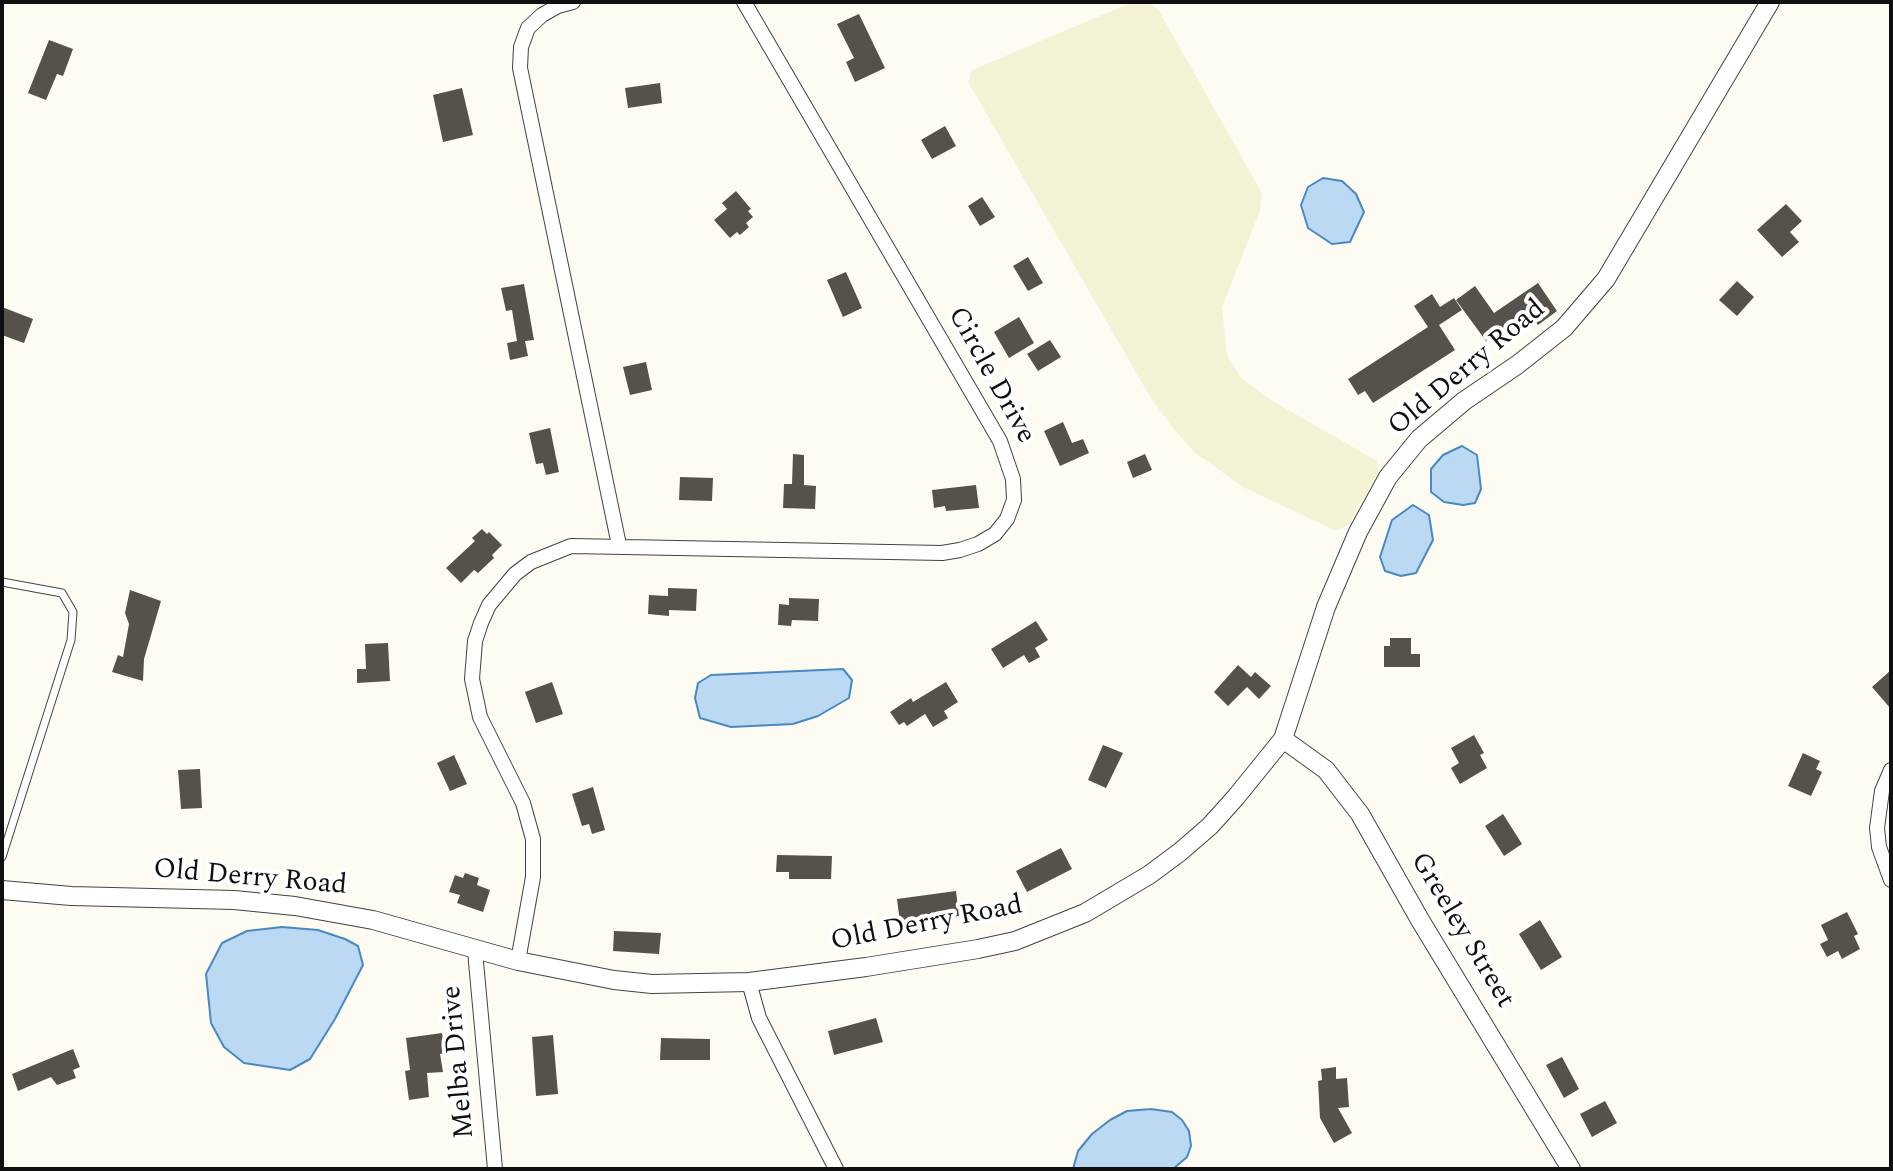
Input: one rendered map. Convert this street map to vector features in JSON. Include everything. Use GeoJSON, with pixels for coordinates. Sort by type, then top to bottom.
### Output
{"type":"FeatureCollection","features":[{"type":"Feature","properties":{"kind":"street"},"geometry":{"type":"LineString","coordinates":[[573,2],[542,15],[528,28],[521,47],[520,68],[619,545]]}},
{"type":"Feature","properties":{"kind":"street","name":"Circle Drive"},"geometry":{"type":"LineString","coordinates":[[518,961],[533,877],[533,839],[523,803],[480,717],[472,679],[475,641],[489,605],[515,574],[531,562],[571,546],[942,553],[978,544],[995,534],[1007,519],[1014,500],[1013,479],[1000,441],[744,2]]}},
{"type":"Feature","properties":{"kind":"street","name":"Old Derry Road"},"geometry":{"type":"LineString","coordinates":[[2,890],[71,896],[220,899],[295,906],[373,920],[518,961],[614,980],[652,984],[749,982],[978,949],[1027,937],[1085,913],[1149,875],[1210,826],[1283,739],[1326,607],[1358,532],[1388,477],[1419,439],[1464,401],[1564,328],[1606,279],[1770,2]]}},
{"type":"Feature","properties":{"kind":"street","name":"Greeley Street"},"geometry":{"type":"LineString","coordinates":[[1283,739],[1326,770],[1360,814],[1420,920],[1571,1169]]}},
{"type":"Feature","properties":{"kind":"street"},"geometry":{"type":"LineString","coordinates":[[1891,770],[1882,791],[1877,828],[1879,847],[1891,880]]}},
{"type":"Feature","properties":{"kind":"street","name":"Melba Drive"},"geometry":{"type":"LineString","coordinates":[[475,951],[495,1169]]}},
{"type":"Feature","properties":{"kind":"street"},"geometry":{"type":"LineString","coordinates":[[749,982],[759,1018],[836,1169]]}},
{"type":"Feature","properties":{"kind":"lane"},"geometry":{"type":"LineString","coordinates":[[2,582],[62,593],[73,612],[71,640],[2,857]]}},
{"type":"Feature","properties":{"kind":"green space"},"geometry":{"type":"Polygon","coordinates":[[[1133,2],[1149,2],[1159,11],[1262,193],[1260,210],[1222,308],[1227,355],[1241,378],[1274,402],[1377,461],[1379,471],[1348,525],[1336,531],[1243,487],[1194,452],[1174,429],[1152,400],[968,82],[972,70],[1133,2]]]}},
{"type":"Feature","properties":{"kind":"water"},"geometry":{"type":"Polygon","coordinates":[[[1323,178],[1342,181],[1356,194],[1364,212],[1350,242],[1332,244],[1308,228],[1301,205],[1308,187],[1323,178]]]}},
{"type":"Feature","properties":{"kind":"water"},"geometry":{"type":"Polygon","coordinates":[[[1462,446],[1477,455],[1481,489],[1475,503],[1463,505],[1444,502],[1431,492],[1431,469],[1443,455],[1462,446]]]}},
{"type":"Feature","properties":{"kind":"water"},"geometry":{"type":"Polygon","coordinates":[[[1413,505],[1429,515],[1433,540],[1416,573],[1401,576],[1385,571],[1380,557],[1392,520],[1413,505]]]}},
{"type":"Feature","properties":{"kind":"water"},"geometry":{"type":"Polygon","coordinates":[[[843,669],[852,680],[849,698],[818,716],[793,724],[731,727],[700,718],[695,698],[698,683],[711,675],[843,669]]]}},
{"type":"Feature","properties":{"kind":"water"},"geometry":{"type":"Polygon","coordinates":[[[282,927],[318,930],[345,939],[358,946],[363,965],[310,1059],[290,1070],[244,1063],[224,1047],[211,1023],[206,974],[222,943],[247,931],[282,927]]]}},
{"type":"Feature","properties":{"kind":"water"},"geometry":{"type":"Polygon","coordinates":[[[1151,1109],[1172,1112],[1189,1131],[1191,1146],[1187,1157],[1173,1169],[1073,1169],[1078,1151],[1092,1134],[1110,1120],[1127,1111],[1151,1109]]]}},
{"type":"Feature","properties":{"kind":"building"},"geometry":{"type":"Polygon","coordinates":[[[859,14],[885,68],[855,82],[846,62],[854,58],[837,24],[859,14]]]}},
{"type":"Feature","properties":{"kind":"building"},"geometry":{"type":"Polygon","coordinates":[[[49,40],[73,49],[63,76],[57,74],[46,100],[28,93],[49,40]]]}},
{"type":"Feature","properties":{"kind":"building"},"geometry":{"type":"Polygon","coordinates":[[[660,83],[662,103],[628,108],[625,88],[660,83]]]}},
{"type":"Feature","properties":{"kind":"building"},"geometry":{"type":"Polygon","coordinates":[[[462,88],[473,135],[443,142],[433,95],[462,88]]]}},
{"type":"Feature","properties":{"kind":"building"},"geometry":{"type":"Polygon","coordinates":[[[945,126],[956,146],[932,159],[921,140],[945,126]]]}},
{"type":"Feature","properties":{"kind":"building"},"geometry":{"type":"Polygon","coordinates":[[[736,191],[751,209],[748,211],[753,217],[746,223],[749,227],[740,235],[737,232],[730,238],[714,220],[727,209],[722,203],[736,191]]]}},
{"type":"Feature","properties":{"kind":"building"},"geometry":{"type":"Polygon","coordinates":[[[982,197],[995,217],[980,226],[968,206],[982,197]]]}},
{"type":"Feature","properties":{"kind":"building"},"geometry":{"type":"Polygon","coordinates":[[[1786,204],[1802,221],[1790,232],[1799,242],[1782,257],[1757,230],[1786,204]]]}},
{"type":"Feature","properties":{"kind":"building"},"geometry":{"type":"Polygon","coordinates":[[[1028,257],[1043,283],[1028,291],[1013,266],[1028,257]]]}},
{"type":"Feature","properties":{"kind":"building"},"geometry":{"type":"Polygon","coordinates":[[[846,272],[862,308],[843,317],[827,280],[846,272]]]}},
{"type":"Feature","properties":{"kind":"building"},"geometry":{"type":"Polygon","coordinates":[[[1737,281],[1754,297],[1737,316],[1719,300],[1737,281]]]}},
{"type":"Feature","properties":{"kind":"building"},"geometry":{"type":"Polygon","coordinates":[[[1538,283],[1557,311],[1538,325],[1529,312],[1486,341],[1456,300],[1475,286],[1494,313],[1538,283]]]}},
{"type":"Feature","properties":{"kind":"building"},"geometry":{"type":"Polygon","coordinates":[[[524,284],[534,340],[525,341],[528,356],[510,360],[507,343],[517,341],[512,310],[506,311],[501,288],[524,284]]]}},
{"type":"Feature","properties":{"kind":"building"},"geometry":{"type":"Polygon","coordinates":[[[1432,294],[1440,307],[1454,298],[1462,310],[1439,325],[1455,350],[1373,403],[1365,391],[1358,395],[1348,379],[1428,327],[1414,306],[1432,294]]]}},
{"type":"Feature","properties":{"kind":"building"},"geometry":{"type":"Polygon","coordinates":[[[2,307],[33,319],[24,343],[2,335],[2,307]]]}},
{"type":"Feature","properties":{"kind":"building"},"geometry":{"type":"Polygon","coordinates":[[[1019,317],[1034,343],[1009,358],[994,332],[1019,317]]]}},
{"type":"Feature","properties":{"kind":"building"},"geometry":{"type":"Polygon","coordinates":[[[1050,340],[1061,357],[1038,371],[1027,354],[1050,340]]]}},
{"type":"Feature","properties":{"kind":"building"},"geometry":{"type":"Polygon","coordinates":[[[646,362],[652,390],[630,395],[623,367],[646,362]]]}},
{"type":"Feature","properties":{"kind":"building"},"geometry":{"type":"Polygon","coordinates":[[[1063,422],[1072,443],[1083,439],[1089,453],[1060,466],[1044,431],[1063,422]]]}},
{"type":"Feature","properties":{"kind":"building"},"geometry":{"type":"Polygon","coordinates":[[[550,428],[559,472],[546,475],[543,463],[536,464],[529,433],[550,428]]]}},
{"type":"Feature","properties":{"kind":"building"},"geometry":{"type":"Polygon","coordinates":[[[793,454],[804,455],[804,485],[816,486],[815,509],[783,508],[784,484],[792,484],[793,454]]]}},
{"type":"Feature","properties":{"kind":"building"},"geometry":{"type":"Polygon","coordinates":[[[1145,454],[1152,470],[1133,478],[1127,462],[1145,454]]]}},
{"type":"Feature","properties":{"kind":"building"},"geometry":{"type":"Polygon","coordinates":[[[680,477],[713,478],[712,501],[679,500],[680,477]]]}},
{"type":"Feature","properties":{"kind":"building"},"geometry":{"type":"Polygon","coordinates":[[[976,485],[979,508],[946,511],[945,506],[934,508],[932,490],[976,485]]]}},
{"type":"Feature","properties":{"kind":"building"},"geometry":{"type":"Polygon","coordinates":[[[482,529],[502,545],[478,573],[474,570],[461,583],[446,568],[475,541],[472,538],[482,529]]]}},
{"type":"Feature","properties":{"kind":"building"},"geometry":{"type":"Polygon","coordinates":[[[668,588],[697,589],[696,611],[669,610],[669,616],[648,614],[649,595],[668,596],[668,588]]]}},
{"type":"Feature","properties":{"kind":"building"},"geometry":{"type":"Polygon","coordinates":[[[130,590],[161,601],[144,659],[143,681],[112,672],[118,655],[123,657],[129,624],[125,613],[130,590]]]}},
{"type":"Feature","properties":{"kind":"building"},"geometry":{"type":"Polygon","coordinates":[[[789,598],[819,599],[818,621],[792,620],[791,626],[778,625],[779,604],[789,605],[789,598]]]}},
{"type":"Feature","properties":{"kind":"building"},"geometry":{"type":"Polygon","coordinates":[[[1036,621],[1048,640],[1035,648],[1040,657],[1029,663],[1024,655],[1003,668],[991,649],[1036,621]]]}},
{"type":"Feature","properties":{"kind":"building"},"geometry":{"type":"Polygon","coordinates":[[[1390,638],[1411,638],[1411,654],[1420,654],[1420,667],[1384,667],[1384,646],[1390,646],[1390,638]]]}},
{"type":"Feature","properties":{"kind":"building"},"geometry":{"type":"Polygon","coordinates":[[[388,643],[390,681],[357,683],[357,669],[366,669],[365,644],[388,643]]]}},
{"type":"Feature","properties":{"kind":"building"},"geometry":{"type":"Polygon","coordinates":[[[1238,665],[1251,677],[1255,672],[1271,686],[1259,699],[1247,687],[1228,706],[1214,692],[1238,665]]]}},
{"type":"Feature","properties":{"kind":"building"},"geometry":{"type":"Polygon","coordinates":[[[1891,670],[1891,709],[1872,687],[1891,670]]]}},
{"type":"Feature","properties":{"kind":"building"},"geometry":{"type":"Polygon","coordinates":[[[552,682],[563,714],[536,723],[525,692],[552,682]]]}},
{"type":"Feature","properties":{"kind":"building"},"geometry":{"type":"Polygon","coordinates":[[[946,682],[958,702],[944,711],[948,718],[933,727],[925,714],[907,726],[904,722],[899,725],[890,712],[911,698],[913,702],[946,682]]]}},
{"type":"Feature","properties":{"kind":"building"},"geometry":{"type":"Polygon","coordinates":[[[1474,735],[1484,753],[1480,755],[1487,768],[1460,784],[1451,768],[1459,763],[1451,748],[1474,735]]]}},
{"type":"Feature","properties":{"kind":"building"},"geometry":{"type":"Polygon","coordinates":[[[1103,745],[1123,753],[1106,788],[1088,780],[1103,745]]]}},
{"type":"Feature","properties":{"kind":"building"},"geometry":{"type":"Polygon","coordinates":[[[1803,753],[1820,761],[1816,769],[1822,772],[1811,796],[1788,786],[1803,753]]]}},
{"type":"Feature","properties":{"kind":"building"},"geometry":{"type":"Polygon","coordinates":[[[454,755],[467,784],[450,791],[437,763],[454,755]]]}},
{"type":"Feature","properties":{"kind":"building"},"geometry":{"type":"Polygon","coordinates":[[[200,769],[202,808],[181,809],[178,770],[200,769]]]}},
{"type":"Feature","properties":{"kind":"building"},"geometry":{"type":"Polygon","coordinates":[[[593,787],[605,830],[592,834],[589,824],[582,826],[572,794],[593,787]]]}},
{"type":"Feature","properties":{"kind":"building"},"geometry":{"type":"Polygon","coordinates":[[[1503,814],[1522,844],[1504,856],[1485,826],[1503,814]]]}},
{"type":"Feature","properties":{"kind":"building"},"geometry":{"type":"Polygon","coordinates":[[[1061,848],[1072,869],[1027,892],[1016,871],[1061,848]]]}},
{"type":"Feature","properties":{"kind":"building"},"geometry":{"type":"Polygon","coordinates":[[[777,855],[832,856],[831,879],[789,879],[789,872],[776,872],[777,855]]]}},
{"type":"Feature","properties":{"kind":"building"},"geometry":{"type":"Polygon","coordinates":[[[465,873],[479,878],[477,885],[490,890],[483,912],[457,903],[460,895],[449,892],[455,875],[463,878],[465,873]]]}},
{"type":"Feature","properties":{"kind":"building"},"geometry":{"type":"Polygon","coordinates":[[[956,891],[959,916],[900,923],[897,899],[956,891]]]}},
{"type":"Feature","properties":{"kind":"building"},"geometry":{"type":"Polygon","coordinates":[[[1847,912],[1858,934],[1854,936],[1860,949],[1842,959],[1838,951],[1827,957],[1820,944],[1828,940],[1821,925],[1847,912]]]}},
{"type":"Feature","properties":{"kind":"building"},"geometry":{"type":"Polygon","coordinates":[[[1540,920],[1562,957],[1541,970],[1519,934],[1540,920]]]}},
{"type":"Feature","properties":{"kind":"building"},"geometry":{"type":"Polygon","coordinates":[[[614,931],[661,933],[659,954],[613,951],[614,931]]]}},
{"type":"Feature","properties":{"kind":"building"},"geometry":{"type":"Polygon","coordinates":[[[876,1018],[883,1042],[834,1055],[828,1031],[876,1018]]]}},
{"type":"Feature","properties":{"kind":"building"},"geometry":{"type":"Polygon","coordinates":[[[442,1033],[445,1053],[440,1054],[443,1072],[427,1073],[429,1097],[409,1100],[405,1071],[410,1070],[406,1038],[442,1033]]]}},
{"type":"Feature","properties":{"kind":"building"},"geometry":{"type":"Polygon","coordinates":[[[553,1035],[558,1094],[536,1096],[532,1037],[553,1035]]]}},
{"type":"Feature","properties":{"kind":"building"},"geometry":{"type":"Polygon","coordinates":[[[661,1038],[710,1039],[710,1060],[660,1060],[661,1038]]]}},
{"type":"Feature","properties":{"kind":"building"},"geometry":{"type":"Polygon","coordinates":[[[73,1049],[80,1067],[73,1070],[76,1078],[57,1085],[51,1077],[18,1091],[12,1074],[73,1049]]]}},
{"type":"Feature","properties":{"kind":"building"},"geometry":{"type":"Polygon","coordinates":[[[1562,1057],[1579,1089],[1564,1098],[1546,1065],[1562,1057]]]}},
{"type":"Feature","properties":{"kind":"building"},"geometry":{"type":"Polygon","coordinates":[[[1336,1067],[1336,1079],[1347,1078],[1349,1107],[1338,1108],[1352,1133],[1334,1143],[1320,1118],[1318,1081],[1322,1080],[1321,1069],[1336,1067]]]}},
{"type":"Feature","properties":{"kind":"building"},"geometry":{"type":"Polygon","coordinates":[[[1605,1101],[1617,1123],[1592,1137],[1580,1114],[1605,1101]]]}}]}
